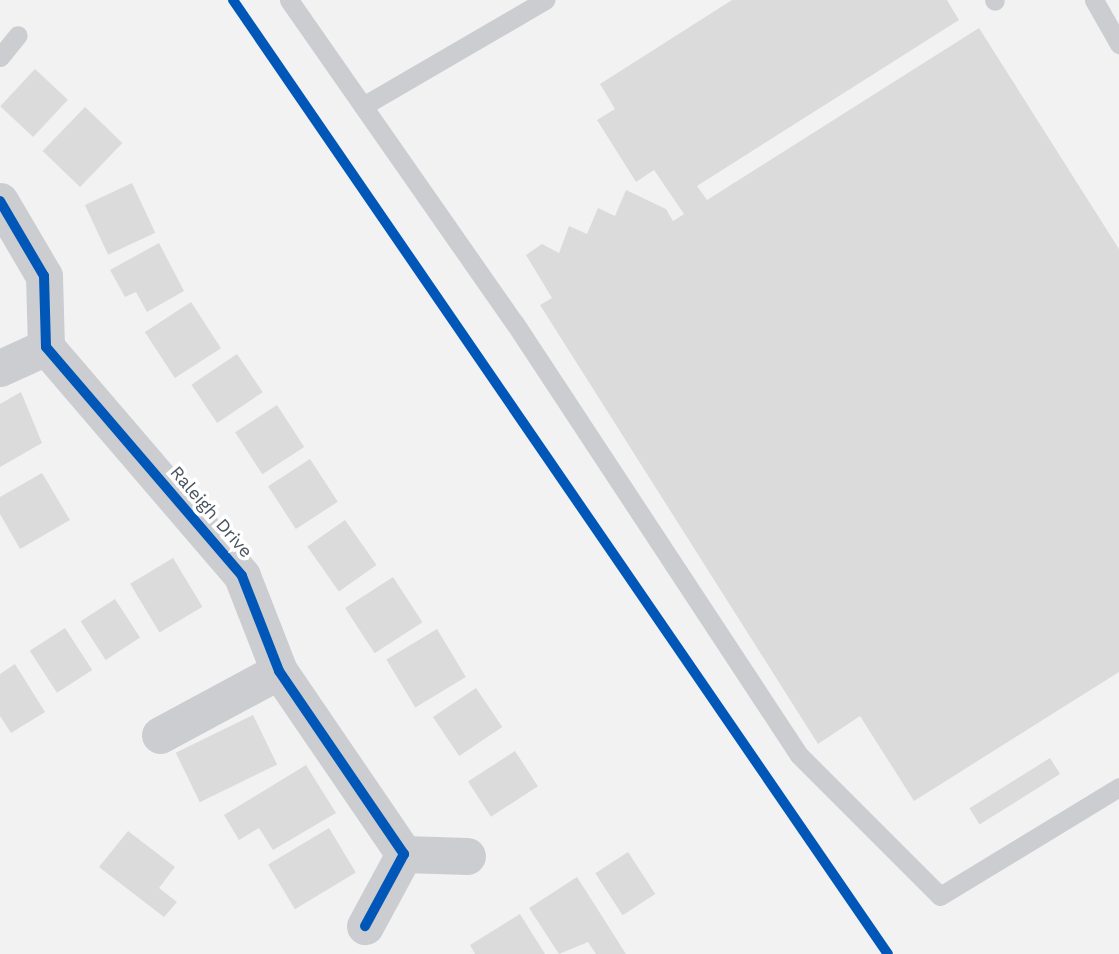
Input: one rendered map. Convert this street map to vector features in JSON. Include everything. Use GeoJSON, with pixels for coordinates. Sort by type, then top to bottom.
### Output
{"type":"FeatureCollection","features":[{"type":"Feature","properties":{"kind":"street"},"geometry":{"type":"LineString","coordinates":[[0,201],[44,276],[46,347],[0,368]]}},
{"type":"Feature","properties":{"kind":"street","name":"Raleigh Drive"},"geometry":{"type":"LineString","coordinates":[[46,347],[242,576],[279,671],[404,854]]}},
{"type":"Feature","properties":{"kind":"street"},"geometry":{"type":"LineString","coordinates":[[160,735],[279,671]]}},
{"type":"Feature","properties":{"kind":"street"},"geometry":{"type":"LineString","coordinates":[[365,926],[404,854],[467,856]]}},
{"type":"Feature","properties":{"kind":"lane"},"geometry":{"type":"LineString","coordinates":[[289,0],[514,322],[799,755],[940,896],[1119,787]]}},
{"type":"Feature","properties":{"kind":"lane"},"geometry":{"type":"LineString","coordinates":[[363,106],[545,0]]}},
{"type":"Feature","properties":{"kind":"lane"},"geometry":{"type":"LineString","coordinates":[[1094,0],[1119,44]]}},
{"type":"Feature","properties":{"kind":"lane"},"geometry":{"type":"LineString","coordinates":[[0,57],[18,35]]}},
{"type":"Feature","properties":{"kind":"building"},"geometry":{"type":"Polygon","coordinates":[[[732,0],[947,0],[959,20],[697,186],[707,200],[979,28],[1119,249],[1119,672],[914,801],[860,716],[818,744],[540,305],[552,298],[526,255],[542,244],[559,253],[569,226],[587,234],[598,208],[615,216],[626,190],[666,209],[673,221],[684,214],[654,170],[636,182],[597,120],[615,109],[600,84],[732,0]]]}},
{"type":"Feature","properties":{"kind":"building"},"geometry":{"type":"Polygon","coordinates":[[[35,69],[68,100],[33,137],[0,106],[35,69]]]}},
{"type":"Feature","properties":{"kind":"building"},"geometry":{"type":"Polygon","coordinates":[[[85,107],[122,143],[80,187],[43,151],[85,107]]]}},
{"type":"Feature","properties":{"kind":"building"},"geometry":{"type":"Polygon","coordinates":[[[132,183],[155,233],[108,255],[85,205],[132,183]]]}},
{"type":"Feature","properties":{"kind":"building"},"geometry":{"type":"Polygon","coordinates":[[[159,243],[184,291],[147,312],[136,292],[125,297],[110,270],[159,243]]]}},
{"type":"Feature","properties":{"kind":"building"},"geometry":{"type":"Polygon","coordinates":[[[191,302],[221,348],[175,378],[145,332],[191,302]]]}},
{"type":"Feature","properties":{"kind":"building"},"geometry":{"type":"Polygon","coordinates":[[[237,354],[263,392],[217,423],[191,385],[237,354]]]}},
{"type":"Feature","properties":{"kind":"building"},"geometry":{"type":"Polygon","coordinates":[[[21,392],[42,443],[0,467],[0,404],[21,392]]]}},
{"type":"Feature","properties":{"kind":"building"},"geometry":{"type":"Polygon","coordinates":[[[277,405],[304,447],[262,474],[235,432],[277,405]]]}},
{"type":"Feature","properties":{"kind":"building"},"geometry":{"type":"Polygon","coordinates":[[[310,459],[338,502],[296,529],[268,486],[310,459]]]}},
{"type":"Feature","properties":{"kind":"building"},"geometry":{"type":"Polygon","coordinates":[[[42,473],[70,520],[20,549],[0,514],[0,497],[42,473]]]}},
{"type":"Feature","properties":{"kind":"building"},"geometry":{"type":"Polygon","coordinates":[[[345,520],[377,565],[339,591],[307,546],[345,520]]]}},
{"type":"Feature","properties":{"kind":"building"},"geometry":{"type":"Polygon","coordinates":[[[173,558],[202,607],[159,633],[130,584],[173,558]]]}},
{"type":"Feature","properties":{"kind":"building"},"geometry":{"type":"Polygon","coordinates":[[[393,577],[422,622],[375,653],[345,608],[393,577]]]}},
{"type":"Feature","properties":{"kind":"building"},"geometry":{"type":"Polygon","coordinates":[[[115,599],[140,638],[106,660],[81,621],[115,599]]]}},
{"type":"Feature","properties":{"kind":"building"},"geometry":{"type":"Polygon","coordinates":[[[65,628],[92,670],[57,693],[30,651],[65,628]]]}},
{"type":"Feature","properties":{"kind":"building"},"geometry":{"type":"Polygon","coordinates":[[[437,629],[466,677],[415,707],[386,659],[437,629]]]}},
{"type":"Feature","properties":{"kind":"building"},"geometry":{"type":"Polygon","coordinates":[[[15,664],[45,712],[11,733],[0,716],[0,674],[15,664]]]}},
{"type":"Feature","properties":{"kind":"building"},"geometry":{"type":"Polygon","coordinates":[[[476,688],[502,727],[459,756],[433,717],[476,688]]]}},
{"type":"Feature","properties":{"kind":"building"},"geometry":{"type":"Polygon","coordinates":[[[253,715],[277,764],[200,802],[176,753],[253,715]]]}},
{"type":"Feature","properties":{"kind":"building"},"geometry":{"type":"Polygon","coordinates":[[[515,751],[538,786],[491,817],[468,781],[515,751]]]}},
{"type":"Feature","properties":{"kind":"building"},"geometry":{"type":"Polygon","coordinates":[[[1050,758],[1060,774],[980,824],[969,808],[1050,758]]]}},
{"type":"Feature","properties":{"kind":"building"},"geometry":{"type":"Polygon","coordinates":[[[306,765],[336,813],[273,850],[259,828],[239,840],[224,815],[306,765]]]}},
{"type":"Feature","properties":{"kind":"building"},"geometry":{"type":"Polygon","coordinates":[[[329,828],[356,873],[295,909],[268,865],[329,828]]]}},
{"type":"Feature","properties":{"kind":"building"},"geometry":{"type":"Polygon","coordinates":[[[128,831],[175,867],[159,888],[177,902],[164,917],[99,867],[128,831]]]}},
{"type":"Feature","properties":{"kind":"building"},"geometry":{"type":"Polygon","coordinates":[[[628,852],[655,894],[623,915],[595,873],[628,852]]]}},
{"type":"Feature","properties":{"kind":"building"},"geometry":{"type":"Polygon","coordinates":[[[577,877],[626,954],[596,954],[588,942],[559,954],[529,908],[577,877]]]}},
{"type":"Feature","properties":{"kind":"building"},"geometry":{"type":"Polygon","coordinates":[[[520,914],[545,954],[475,954],[470,945],[520,914]]]}},
{"type":"Feature","properties":{"kind":"cycle path"},"geometry":{"type":"LineString","coordinates":[[233,0],[888,954]]}},
{"type":"Feature","properties":{"kind":"cycle path"},"geometry":{"type":"LineString","coordinates":[[0,201],[44,276],[46,347],[242,576],[279,671],[404,854],[365,926]]}}]}
